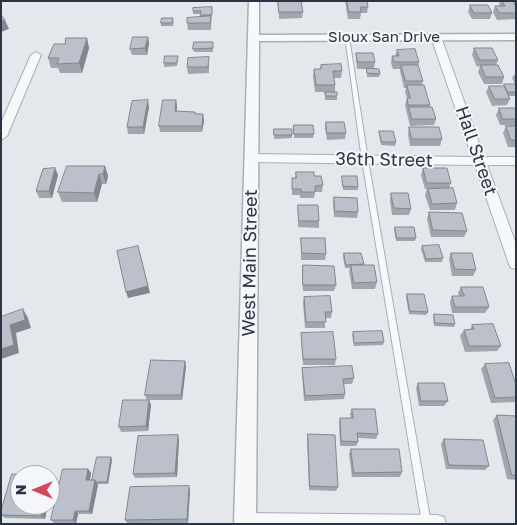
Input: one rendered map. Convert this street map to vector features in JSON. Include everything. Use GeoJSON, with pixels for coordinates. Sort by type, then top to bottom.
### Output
{"type":"FeatureCollection","features":[{"type":"Feature","properties":{"kind":"street","name":"West Main Street"},"geometry":{"type":"LineString","coordinates":[[245,523],[254,1]]}},
{"type":"Feature","properties":{"kind":"street","name":"Hall Street"},"geometry":{"type":"LineString","coordinates":[[436,37],[516,264]]}},
{"type":"Feature","properties":{"kind":"street","name":"Sioux San Drive"},"geometry":{"type":"LineString","coordinates":[[253,38],[516,37]]}},
{"type":"Feature","properties":{"kind":"street"},"geometry":{"type":"LineString","coordinates":[[2,132],[36,55]]}},
{"type":"Feature","properties":{"kind":"street","name":"36th Street"},"geometry":{"type":"LineString","coordinates":[[252,158],[516,161]]}},
{"type":"Feature","properties":{"kind":"street"},"geometry":{"type":"LineString","coordinates":[[245,523],[437,524]]}},
{"type":"Feature","properties":{"kind":"lane"},"geometry":{"type":"LineString","coordinates":[[346,37],[427,524]]}},
{"type":"Feature","properties":{"kind":"building"},"geometry":{"type":"Polygon","coordinates":[[[278,1],[301,1],[303,12],[279,12],[278,1]]]}},
{"type":"Feature","properties":{"kind":"building"},"geometry":{"type":"Polygon","coordinates":[[[347,1],[367,1],[368,7],[360,7],[361,12],[349,12],[347,1]]]}},
{"type":"Feature","properties":{"kind":"building"},"geometry":{"type":"Polygon","coordinates":[[[502,1],[513,1],[516,13],[499,13],[495,6],[505,6],[502,1]]]}},
{"type":"Feature","properties":{"kind":"building"},"geometry":{"type":"Polygon","coordinates":[[[470,5],[488,5],[492,13],[474,13],[470,5]]]}},
{"type":"Feature","properties":{"kind":"building"},"geometry":{"type":"Polygon","coordinates":[[[212,7],[212,15],[200,15],[201,11],[193,11],[193,8],[212,7]]]}},
{"type":"Feature","properties":{"kind":"building"},"geometry":{"type":"Polygon","coordinates":[[[211,16],[210,23],[187,23],[187,18],[211,16]]]}},
{"type":"Feature","properties":{"kind":"building"},"geometry":{"type":"Polygon","coordinates":[[[162,18],[173,18],[172,23],[161,23],[162,18]]]}},
{"type":"Feature","properties":{"kind":"building"},"geometry":{"type":"Polygon","coordinates":[[[133,37],[148,37],[145,48],[130,49],[133,37]]]}},
{"type":"Feature","properties":{"kind":"building"},"geometry":{"type":"Polygon","coordinates":[[[66,38],[87,38],[79,63],[57,64],[59,58],[48,58],[54,44],[65,44],[66,38]]]}},
{"type":"Feature","properties":{"kind":"building"},"geometry":{"type":"Polygon","coordinates":[[[194,42],[213,42],[213,48],[193,49],[194,42]]]}},
{"type":"Feature","properties":{"kind":"building"},"geometry":{"type":"Polygon","coordinates":[[[474,48],[492,48],[498,60],[480,60],[474,48]]]}},
{"type":"Feature","properties":{"kind":"building"},"geometry":{"type":"Polygon","coordinates":[[[415,49],[419,62],[394,62],[392,56],[399,56],[397,50],[415,49]]]}},
{"type":"Feature","properties":{"kind":"building"},"geometry":{"type":"Polygon","coordinates":[[[356,53],[373,53],[375,62],[358,62],[356,53]]]}},
{"type":"Feature","properties":{"kind":"building"},"geometry":{"type":"Polygon","coordinates":[[[165,56],[178,56],[177,63],[164,63],[165,56]]]}},
{"type":"Feature","properties":{"kind":"building"},"geometry":{"type":"Polygon","coordinates":[[[209,57],[208,67],[187,67],[188,58],[209,57]]]}},
{"type":"Feature","properties":{"kind":"building"},"geometry":{"type":"Polygon","coordinates":[[[341,64],[342,71],[333,71],[335,85],[316,85],[314,69],[321,69],[321,65],[341,64]]]}},
{"type":"Feature","properties":{"kind":"building"},"geometry":{"type":"Polygon","coordinates":[[[401,65],[418,65],[423,81],[406,81],[401,65]]]}},
{"type":"Feature","properties":{"kind":"building"},"geometry":{"type":"Polygon","coordinates":[[[481,65],[498,65],[504,77],[486,77],[481,65]]]}},
{"type":"Feature","properties":{"kind":"building"},"geometry":{"type":"Polygon","coordinates":[[[367,68],[379,69],[380,74],[367,73],[367,68]]]}},
{"type":"Feature","properties":{"kind":"building"},"geometry":{"type":"Polygon","coordinates":[[[504,84],[516,84],[516,92],[508,92],[504,84]]]}},
{"type":"Feature","properties":{"kind":"building"},"geometry":{"type":"Polygon","coordinates":[[[407,85],[424,85],[430,105],[408,105],[407,98],[410,98],[407,85]]]}},
{"type":"Feature","properties":{"kind":"building"},"geometry":{"type":"Polygon","coordinates":[[[489,86],[504,86],[510,99],[495,99],[489,86]]]}},
{"type":"Feature","properties":{"kind":"building"},"geometry":{"type":"Polygon","coordinates":[[[325,92],[337,92],[337,96],[326,96],[325,92]]]}},
{"type":"Feature","properties":{"kind":"building"},"geometry":{"type":"Polygon","coordinates":[[[148,100],[143,127],[127,127],[132,101],[148,100]]]}},
{"type":"Feature","properties":{"kind":"building"},"geometry":{"type":"Polygon","coordinates":[[[163,100],[176,100],[175,111],[203,114],[202,126],[159,126],[163,100]]]}},
{"type":"Feature","properties":{"kind":"building"},"geometry":{"type":"Polygon","coordinates":[[[409,107],[432,107],[436,119],[412,119],[409,107]]]}},
{"type":"Feature","properties":{"kind":"building"},"geometry":{"type":"Polygon","coordinates":[[[499,108],[516,108],[516,119],[503,119],[499,108]]]}},
{"type":"Feature","properties":{"kind":"building"},"geometry":{"type":"Polygon","coordinates":[[[326,122],[344,122],[346,133],[327,133],[326,122]]]}},
{"type":"Feature","properties":{"kind":"building"},"geometry":{"type":"Polygon","coordinates":[[[294,125],[313,125],[314,134],[294,134],[294,125]]]}},
{"type":"Feature","properties":{"kind":"building"},"geometry":{"type":"Polygon","coordinates":[[[506,126],[516,126],[516,140],[511,140],[506,126]]]}},
{"type":"Feature","properties":{"kind":"building"},"geometry":{"type":"Polygon","coordinates":[[[409,127],[439,127],[442,139],[412,139],[409,127]]]}},
{"type":"Feature","properties":{"kind":"building"},"geometry":{"type":"Polygon","coordinates":[[[274,129],[292,129],[292,135],[274,135],[274,129]]]}},
{"type":"Feature","properties":{"kind":"building"},"geometry":{"type":"Polygon","coordinates":[[[379,131],[393,131],[396,142],[382,142],[379,131]]]}},
{"type":"Feature","properties":{"kind":"building"},"geometry":{"type":"Polygon","coordinates":[[[67,166],[105,166],[103,174],[99,174],[94,193],[58,192],[67,166]]]}},
{"type":"Feature","properties":{"kind":"building"},"geometry":{"type":"Polygon","coordinates":[[[55,168],[49,191],[36,191],[43,169],[55,168]]]}},
{"type":"Feature","properties":{"kind":"building"},"geometry":{"type":"Polygon","coordinates":[[[423,168],[447,168],[451,183],[427,183],[423,168]]]}},
{"type":"Feature","properties":{"kind":"building"},"geometry":{"type":"Polygon","coordinates":[[[296,172],[314,172],[314,176],[321,176],[323,185],[315,186],[315,192],[301,192],[301,189],[292,189],[292,178],[296,178],[296,172]]]}},
{"type":"Feature","properties":{"kind":"building"},"geometry":{"type":"Polygon","coordinates":[[[342,176],[357,176],[358,187],[343,186],[342,176]]]}},
{"type":"Feature","properties":{"kind":"building"},"geometry":{"type":"Polygon","coordinates":[[[453,188],[457,203],[432,204],[428,189],[453,188]]]}},
{"type":"Feature","properties":{"kind":"building"},"geometry":{"type":"Polygon","coordinates":[[[391,193],[408,193],[411,209],[394,208],[391,193]]]}},
{"type":"Feature","properties":{"kind":"building"},"geometry":{"type":"Polygon","coordinates":[[[334,197],[357,198],[358,212],[335,211],[334,197]]]}},
{"type":"Feature","properties":{"kind":"building"},"geometry":{"type":"Polygon","coordinates":[[[298,205],[318,205],[319,221],[299,221],[298,205]]]}},
{"type":"Feature","properties":{"kind":"building"},"geometry":{"type":"Polygon","coordinates":[[[429,212],[462,213],[467,231],[433,230],[429,212]]]}},
{"type":"Feature","properties":{"kind":"building"},"geometry":{"type":"Polygon","coordinates":[[[395,227],[414,227],[416,238],[397,238],[395,227]]]}},
{"type":"Feature","properties":{"kind":"building"},"geometry":{"type":"Polygon","coordinates":[[[301,238],[325,238],[326,254],[302,253],[301,238]]]}},
{"type":"Feature","properties":{"kind":"building"},"geometry":{"type":"Polygon","coordinates":[[[439,245],[443,258],[426,259],[422,246],[439,245]]]}},
{"type":"Feature","properties":{"kind":"building"},"geometry":{"type":"Polygon","coordinates":[[[138,246],[148,286],[126,292],[117,251],[138,246]]]}},
{"type":"Feature","properties":{"kind":"building"},"geometry":{"type":"Polygon","coordinates":[[[344,253],[361,253],[364,264],[346,265],[344,253]]]}},
{"type":"Feature","properties":{"kind":"building"},"geometry":{"type":"Polygon","coordinates":[[[451,253],[472,253],[476,270],[455,269],[451,253]]]}},
{"type":"Feature","properties":{"kind":"building"},"geometry":{"type":"Polygon","coordinates":[[[303,265],[334,266],[336,285],[303,285],[303,265]]]}},
{"type":"Feature","properties":{"kind":"building"},"geometry":{"type":"Polygon","coordinates":[[[351,265],[374,265],[377,282],[354,283],[351,265]]]}},
{"type":"Feature","properties":{"kind":"building"},"geometry":{"type":"Polygon","coordinates":[[[461,287],[483,287],[489,307],[455,307],[452,296],[464,296],[461,287]]]}},
{"type":"Feature","properties":{"kind":"building"},"geometry":{"type":"Polygon","coordinates":[[[407,294],[424,294],[428,312],[410,311],[407,294]]]}},
{"type":"Feature","properties":{"kind":"building"},"geometry":{"type":"Polygon","coordinates":[[[330,296],[332,312],[325,312],[326,322],[306,322],[304,297],[330,296]]]}},
{"type":"Feature","properties":{"kind":"building"},"geometry":{"type":"Polygon","coordinates":[[[23,309],[25,320],[10,325],[14,345],[1,349],[1,317],[23,309]]]}},
{"type":"Feature","properties":{"kind":"building"},"geometry":{"type":"Polygon","coordinates":[[[434,314],[453,315],[455,324],[435,323],[434,314]]]}},
{"type":"Feature","properties":{"kind":"building"},"geometry":{"type":"Polygon","coordinates":[[[493,324],[501,346],[469,346],[464,330],[474,329],[472,325],[493,324]]]}},
{"type":"Feature","properties":{"kind":"building"},"geometry":{"type":"Polygon","coordinates":[[[382,331],[384,342],[354,343],[353,332],[382,331]]]}},
{"type":"Feature","properties":{"kind":"building"},"geometry":{"type":"Polygon","coordinates":[[[333,332],[336,359],[303,359],[301,333],[333,332]]]}},
{"type":"Feature","properties":{"kind":"building"},"geometry":{"type":"Polygon","coordinates":[[[151,360],[185,361],[181,395],[145,395],[151,360]]]}},
{"type":"Feature","properties":{"kind":"building"},"geometry":{"type":"Polygon","coordinates":[[[509,363],[516,385],[516,397],[495,398],[485,364],[509,363]]]}},
{"type":"Feature","properties":{"kind":"building"},"geometry":{"type":"Polygon","coordinates":[[[352,366],[354,378],[343,379],[345,394],[305,396],[302,368],[352,366]]]}},
{"type":"Feature","properties":{"kind":"building"},"geometry":{"type":"Polygon","coordinates":[[[418,383],[444,383],[448,401],[421,401],[418,383]]]}},
{"type":"Feature","properties":{"kind":"building"},"geometry":{"type":"Polygon","coordinates":[[[123,400],[149,400],[146,426],[119,427],[123,400]]]}},
{"type":"Feature","properties":{"kind":"building"},"geometry":{"type":"Polygon","coordinates":[[[352,409],[375,409],[378,434],[357,433],[358,442],[341,441],[340,418],[353,418],[352,409]]]}},
{"type":"Feature","properties":{"kind":"building"},"geometry":{"type":"Polygon","coordinates":[[[497,415],[516,416],[516,475],[512,475],[497,415]]]}},
{"type":"Feature","properties":{"kind":"building"},"geometry":{"type":"Polygon","coordinates":[[[308,434],[335,435],[338,487],[310,486],[308,434]]]}},
{"type":"Feature","properties":{"kind":"building"},"geometry":{"type":"Polygon","coordinates":[[[178,435],[175,473],[133,474],[138,436],[178,435]]]}},
{"type":"Feature","properties":{"kind":"building"},"geometry":{"type":"Polygon","coordinates":[[[444,439],[483,440],[489,466],[449,465],[444,439]]]}},
{"type":"Feature","properties":{"kind":"building"},"geometry":{"type":"Polygon","coordinates":[[[351,449],[399,449],[402,472],[354,473],[351,449]]]}},
{"type":"Feature","properties":{"kind":"building"},"geometry":{"type":"Polygon","coordinates":[[[97,457],[111,457],[107,482],[92,480],[97,457]]]}},
{"type":"Feature","properties":{"kind":"building"},"geometry":{"type":"Polygon","coordinates":[[[63,469],[88,469],[86,480],[95,480],[89,511],[75,511],[73,520],[51,520],[52,515],[60,515],[60,482],[63,469]]]}},
{"type":"Feature","properties":{"kind":"building"},"geometry":{"type":"Polygon","coordinates":[[[10,481],[10,515],[41,515],[41,516],[1,515],[10,481]]]}},
{"type":"Feature","properties":{"kind":"building"},"geometry":{"type":"Polygon","coordinates":[[[189,486],[187,519],[125,520],[130,487],[189,486]]]}}]}
